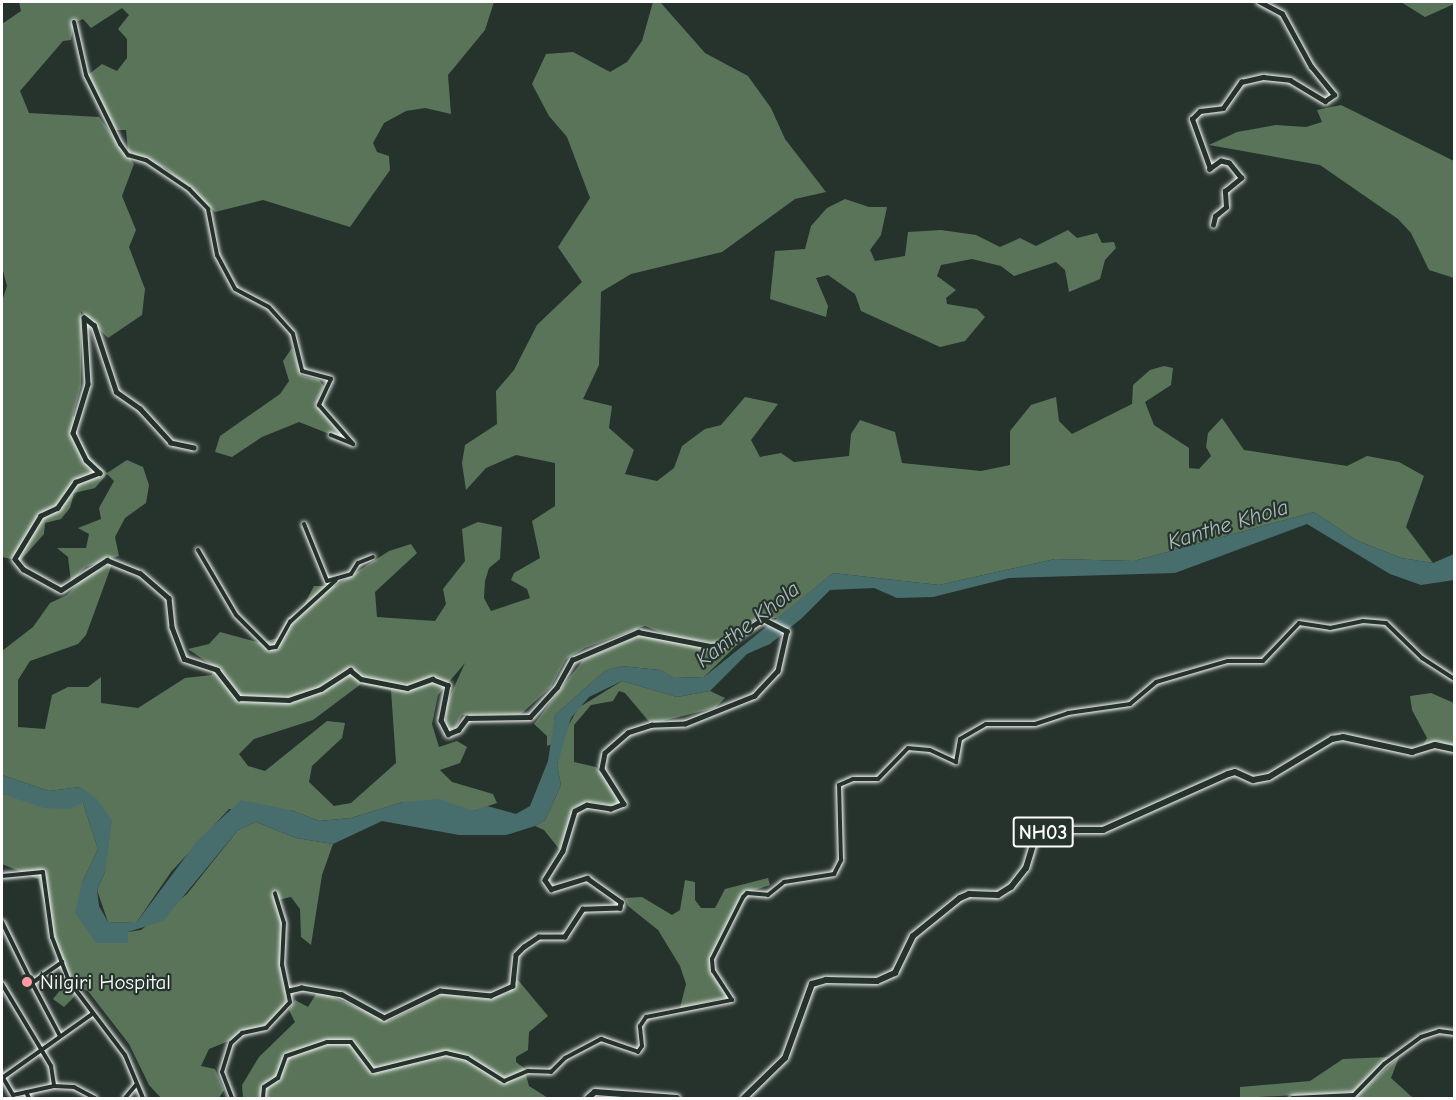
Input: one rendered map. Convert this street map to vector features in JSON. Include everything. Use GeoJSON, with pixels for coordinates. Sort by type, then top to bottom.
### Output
{"type":"FeatureCollection","features":[{"type":"Feature","properties":{"kind":"main road","name":"NH03"},"geometry":{"type":"LineString","coordinates":[[744,1098],[785,1058],[812,984],[826,980],[876,981],[895,973],[913,936],[960,898],[969,894],[998,895],[1011,888],[1026,867],[1034,841],[1045,830],[1102,830],[1228,774],[1235,772],[1253,780],[1269,777],[1332,739],[1343,737],[1412,752],[1435,745],[1455,749]]}},
{"type":"Feature","properties":{"kind":"main road"},"geometry":{"type":"LineString","coordinates":[[588,1098],[595,1092],[677,1098]]}},
{"type":"Feature","properties":{"kind":"street"},"geometry":{"type":"LineString","coordinates":[[1213,225],[1215,216],[1226,207],[1225,191],[1241,178],[1229,163],[1221,161],[1210,169],[1192,118],[1200,111],[1223,108],[1241,82],[1263,77],[1290,80],[1325,101],[1334,95],[1311,67],[1282,14],[1259,2]]}},
{"type":"Feature","properties":{"kind":"street"},"geometry":{"type":"LineString","coordinates":[[74,22],[86,75],[120,144],[128,154],[146,160],[189,189],[208,209],[220,264],[235,289],[269,307],[293,334],[302,371],[331,379],[319,405],[353,444],[332,435]]}},
{"type":"Feature","properties":{"kind":"street"},"geometry":{"type":"LineString","coordinates":[[194,448],[171,443],[140,409],[116,392],[94,326],[84,318],[88,384],[73,433],[86,460],[100,473],[76,482],[58,508],[40,516],[15,559],[23,569],[61,590],[107,560],[140,573],[169,598],[172,627],[184,659],[217,670],[239,698],[289,700],[321,689],[350,670],[361,679],[407,688],[432,679],[448,685],[441,720],[448,734],[458,730],[467,718],[530,717],[557,687],[572,660],[638,632],[723,645],[763,619],[787,631],[778,671],[755,696],[685,724],[652,725],[628,733],[605,753],[602,770],[624,804],[611,809],[587,805],[575,811],[563,851],[545,880],[551,889],[587,878],[613,896],[620,908],[583,909],[565,937],[539,937],[516,955],[513,986],[491,996],[440,991],[384,1018],[342,995],[302,988],[289,991]]}},
{"type":"Feature","properties":{"kind":"street"},"geometry":{"type":"LineString","coordinates":[[304,524],[325,578],[336,580]]}},
{"type":"Feature","properties":{"kind":"street"},"geometry":{"type":"LineString","coordinates":[[198,550],[236,615],[269,648],[276,647],[290,622],[336,580],[373,557]]}},
{"type":"Feature","properties":{"kind":"street"},"geometry":{"type":"LineString","coordinates":[[263,1098],[264,1087],[278,1078],[286,1056],[327,1042],[351,1041],[373,1071],[446,1053],[467,1058],[504,1081],[531,1071],[551,1072],[565,1058],[602,1039],[638,1052],[642,1046],[640,1026],[646,1017],[732,1000],[712,965],[743,897],[747,893],[768,895],[784,882],[834,874],[841,860],[839,785],[853,779],[878,779],[908,748],[930,750],[956,762],[960,740],[986,724],[1035,724],[1068,713],[1130,704],[1155,682],[1228,661],[1263,661],[1299,623],[1330,628],[1363,621],[1386,623],[1422,658],[1455,680]]}},
{"type":"Feature","properties":{"kind":"street"},"geometry":{"type":"LineString","coordinates":[[2,876],[43,872],[45,904],[62,962],[92,1014],[125,1054],[143,1098]]}},
{"type":"Feature","properties":{"kind":"street"},"geometry":{"type":"LineString","coordinates":[[232,1098],[222,1072],[231,1043],[242,1033],[266,1028],[287,1008],[289,991],[282,965],[284,923],[274,893]]}},
{"type":"Feature","properties":{"kind":"street"},"geometry":{"type":"LineString","coordinates":[[2,922],[60,1036]]}},
{"type":"Feature","properties":{"kind":"street"},"geometry":{"type":"LineString","coordinates":[[32,982],[62,962]]}},
{"type":"Feature","properties":{"kind":"street"},"geometry":{"type":"LineString","coordinates":[[2,984],[37,1050],[51,1066],[54,1086]]}},
{"type":"Feature","properties":{"kind":"street"},"geometry":{"type":"LineString","coordinates":[[92,1014],[37,1050],[2,1077],[13,1095],[54,1086],[74,1087],[94,1098]]}},
{"type":"Feature","properties":{"kind":"street"},"geometry":{"type":"LineString","coordinates":[[1292,1098],[1354,1095],[1384,1064],[1420,1037],[1439,1031],[1455,1033]]}},
{"type":"Feature","properties":{"kind":"street"},"geometry":{"type":"LineString","coordinates":[[125,1098],[136,1085]]}},
{"type":"Feature","properties":{"kind":"street"},"geometry":{"type":"LineString","coordinates":[[26,1092],[29,1098]]}},
{"type":"Feature","properties":{"kind":"green space"},"geometry":{"type":"Polygon","coordinates":[[[19,2],[494,2],[485,30],[448,75],[451,114],[425,108],[406,111],[384,123],[373,143],[377,152],[389,156],[390,170],[350,227],[263,200],[215,212],[167,169],[128,151],[126,130],[116,130],[88,75],[102,64],[117,71],[127,58],[127,39],[118,29],[129,15],[122,8],[91,28],[83,19],[74,23],[71,40],[63,41],[20,91],[29,113],[99,117],[134,164],[122,196],[136,230],[129,247],[145,289],[142,315],[108,338],[81,311],[81,386],[73,416],[78,419],[77,435],[90,458],[107,473],[127,460],[143,467],[149,485],[146,503],[125,518],[115,537],[119,556],[86,567],[71,582],[68,557],[57,548],[86,548],[89,534],[78,528],[101,519],[99,508],[114,481],[107,474],[95,488],[74,493],[70,508],[61,519],[45,523],[44,534],[20,561],[2,557],[2,301],[7,286],[2,267],[2,24],[21,11],[19,2]]]}},
{"type":"Feature","properties":{"kind":"green space"},"geometry":{"type":"Polygon","coordinates":[[[653,2],[660,2],[705,53],[748,76],[771,108],[785,139],[826,192],[795,199],[722,252],[631,274],[601,292],[599,365],[583,399],[612,406],[609,428],[634,450],[625,474],[657,481],[674,468],[682,446],[705,429],[721,425],[745,397],[778,404],[751,440],[760,457],[781,453],[794,462],[849,456],[851,434],[860,420],[895,432],[902,463],[981,471],[1010,465],[1010,431],[1031,405],[1056,397],[1059,421],[1072,434],[1132,404],[1133,385],[1150,370],[1164,366],[1173,368],[1171,385],[1145,402],[1154,425],[1189,448],[1189,468],[1199,469],[1211,456],[1206,447],[1208,433],[1222,418],[1244,450],[1347,466],[1367,456],[1399,462],[1424,476],[1406,527],[1433,563],[1401,558],[1356,540],[1314,512],[1134,561],[1055,559],[939,585],[833,573],[778,618],[758,618],[721,644],[669,636],[645,626],[585,648],[566,659],[551,687],[521,714],[462,715],[456,728],[446,731],[446,705],[465,663],[438,695],[432,724],[439,747],[457,741],[467,747],[460,763],[440,770],[452,782],[493,794],[497,803],[473,811],[403,802],[351,818],[319,821],[291,810],[229,809],[171,872],[136,923],[108,922],[97,890],[105,872],[80,787],[49,791],[2,775],[2,651],[33,627],[50,603],[67,595],[85,576],[112,564],[86,635],[78,644],[30,661],[18,680],[18,727],[45,729],[52,695],[68,687],[88,687],[101,677],[101,703],[138,708],[185,678],[212,675],[213,666],[188,649],[209,644],[220,632],[261,643],[277,638],[288,618],[302,609],[314,586],[335,586],[389,551],[411,544],[417,553],[375,592],[377,617],[435,621],[446,604],[443,589],[465,561],[462,529],[478,522],[502,527],[500,559],[489,568],[485,581],[484,598],[491,611],[530,598],[527,589],[511,580],[514,573],[540,558],[532,521],[555,506],[555,463],[516,455],[486,468],[466,490],[462,463],[465,445],[497,424],[496,391],[514,370],[537,325],[582,282],[558,247],[590,198],[567,137],[549,116],[532,84],[546,54],[573,52],[610,72],[627,62],[642,41],[653,2]],[[361,684],[313,720],[254,739],[239,754],[248,766],[265,771],[327,721],[345,723],[342,738],[312,766],[309,782],[334,806],[351,803],[396,763],[391,690],[361,684]]]}},
{"type":"Feature","properties":{"kind":"green space"},"geometry":{"type":"Polygon","coordinates":[[[1401,2],[1454,2],[1454,4],[1425,17],[1401,2]]]}},
{"type":"Feature","properties":{"kind":"green space"},"geometry":{"type":"Polygon","coordinates":[[[1341,105],[1454,161],[1454,278],[1429,270],[1411,233],[1398,219],[1320,165],[1209,145],[1237,132],[1276,125],[1306,127],[1322,122],[1317,110],[1341,105]]]}},
{"type":"Feature","properties":{"kind":"green space"},"geometry":{"type":"Polygon","coordinates":[[[845,199],[869,207],[887,207],[881,235],[870,250],[875,261],[905,256],[908,232],[941,230],[976,235],[1000,247],[1020,238],[1036,246],[1068,230],[1077,238],[1097,233],[1102,243],[1114,242],[1116,248],[1105,260],[1100,279],[1069,292],[1065,270],[1056,262],[1014,276],[1001,266],[972,259],[941,265],[937,276],[956,290],[946,298],[947,304],[977,309],[985,317],[965,341],[940,347],[861,311],[855,294],[828,275],[816,278],[828,306],[826,317],[770,299],[775,251],[805,249],[811,226],[827,208],[845,199]]]}},
{"type":"Feature","properties":{"kind":"green space"},"geometry":{"type":"Polygon","coordinates":[[[292,348],[302,376],[319,380],[324,386],[316,405],[347,441],[299,422],[262,437],[232,457],[215,452],[220,436],[280,394],[289,381],[283,361],[292,348]]]}},
{"type":"Feature","properties":{"kind":"green space"},"geometry":{"type":"Polygon","coordinates":[[[643,634],[711,649],[732,646],[746,636],[704,677],[674,678],[660,670],[621,666],[605,671],[555,715],[552,744],[547,746],[547,736],[534,724],[583,660],[643,634]]]}},
{"type":"Feature","properties":{"kind":"green space"},"geometry":{"type":"Polygon","coordinates":[[[622,681],[677,697],[710,691],[725,698],[715,708],[651,724],[625,693],[619,691],[613,701],[591,705],[574,725],[574,762],[596,767],[621,800],[615,806],[591,802],[574,807],[560,850],[544,830],[535,826],[545,820],[561,785],[557,765],[565,732],[578,708],[622,681]]]}},
{"type":"Feature","properties":{"kind":"green space"},"geometry":{"type":"Polygon","coordinates":[[[1431,693],[1454,703],[1454,746],[1437,741],[1423,745],[1427,738],[1412,710],[1410,696],[1431,693]]]}},
{"type":"Feature","properties":{"kind":"green space"},"geometry":{"type":"Polygon","coordinates":[[[2,794],[83,803],[98,849],[82,883],[118,943],[128,943],[128,932],[141,930],[187,894],[238,830],[256,822],[296,838],[333,844],[322,875],[311,945],[301,937],[300,909],[291,897],[278,900],[286,931],[282,965],[289,986],[284,1009],[261,1028],[209,1049],[201,1066],[215,1069],[224,1090],[219,1098],[161,1098],[149,1085],[129,1044],[88,991],[82,989],[64,1007],[53,999],[66,983],[38,879],[2,864],[2,794]]]}},
{"type":"Feature","properties":{"kind":"green space"},"geometry":{"type":"Polygon","coordinates":[[[768,878],[770,885],[743,894],[710,961],[710,969],[728,989],[727,997],[680,1008],[686,984],[680,966],[658,930],[628,906],[625,898],[642,897],[672,915],[680,910],[685,880],[695,882],[695,900],[701,908],[715,908],[725,889],[768,878]]]}},
{"type":"Feature","properties":{"kind":"green space"},"geometry":{"type":"Polygon","coordinates":[[[518,980],[548,1016],[529,1032],[528,1050],[516,1057],[516,1062],[524,1068],[529,1086],[548,1098],[243,1098],[242,1085],[259,1057],[295,1022],[289,1010],[295,1000],[308,1007],[316,994],[326,994],[388,1021],[443,994],[485,999],[507,993],[518,980]]]}},
{"type":"Feature","properties":{"kind":"green space"},"geometry":{"type":"Polygon","coordinates":[[[1389,1057],[1354,1092],[1240,1098],[1240,1087],[1310,1081],[1343,1059],[1389,1057]]]}},
{"type":"Feature","properties":{"kind":"green space"},"geometry":{"type":"Polygon","coordinates":[[[1399,1057],[1391,1078],[1413,1098],[1300,1098],[1358,1094],[1399,1057]]]}},
{"type":"Feature","properties":{"kind":"water"},"geometry":{"type":"Polygon","coordinates":[[[1314,512],[1356,540],[1401,558],[1433,563],[1454,554],[1454,580],[1421,585],[1390,574],[1307,524],[1175,573],[1009,578],[933,597],[897,598],[874,588],[830,590],[802,618],[770,644],[747,654],[710,691],[677,697],[622,681],[589,697],[571,718],[557,765],[561,785],[545,820],[535,826],[506,835],[459,835],[382,821],[333,844],[296,838],[256,822],[238,830],[163,921],[128,932],[128,943],[96,943],[75,913],[82,883],[98,849],[83,803],[69,809],[44,808],[2,794],[2,775],[49,791],[80,787],[97,799],[112,821],[105,872],[97,890],[99,906],[108,922],[136,923],[198,840],[241,800],[291,810],[319,821],[351,818],[403,802],[439,799],[473,811],[487,806],[516,814],[530,806],[548,761],[555,715],[605,671],[621,666],[660,670],[675,678],[704,677],[833,573],[939,585],[1055,559],[1134,561],[1314,512]]]}},
{"type":"Feature","properties":{"kind":"place","name":"Nilgiri Hospital"},"geometry":{"type":"Point","coordinates":[27,982]}},
{"type":"Feature","properties":{"kind":"water label","name":"Kanthe Khola"},"geometry":{"type":"Point","coordinates":[1228,525]}},
{"type":"Feature","properties":{"kind":"water label","name":"Kanthe Khola"},"geometry":{"type":"Point","coordinates":[748,625]}}]}
